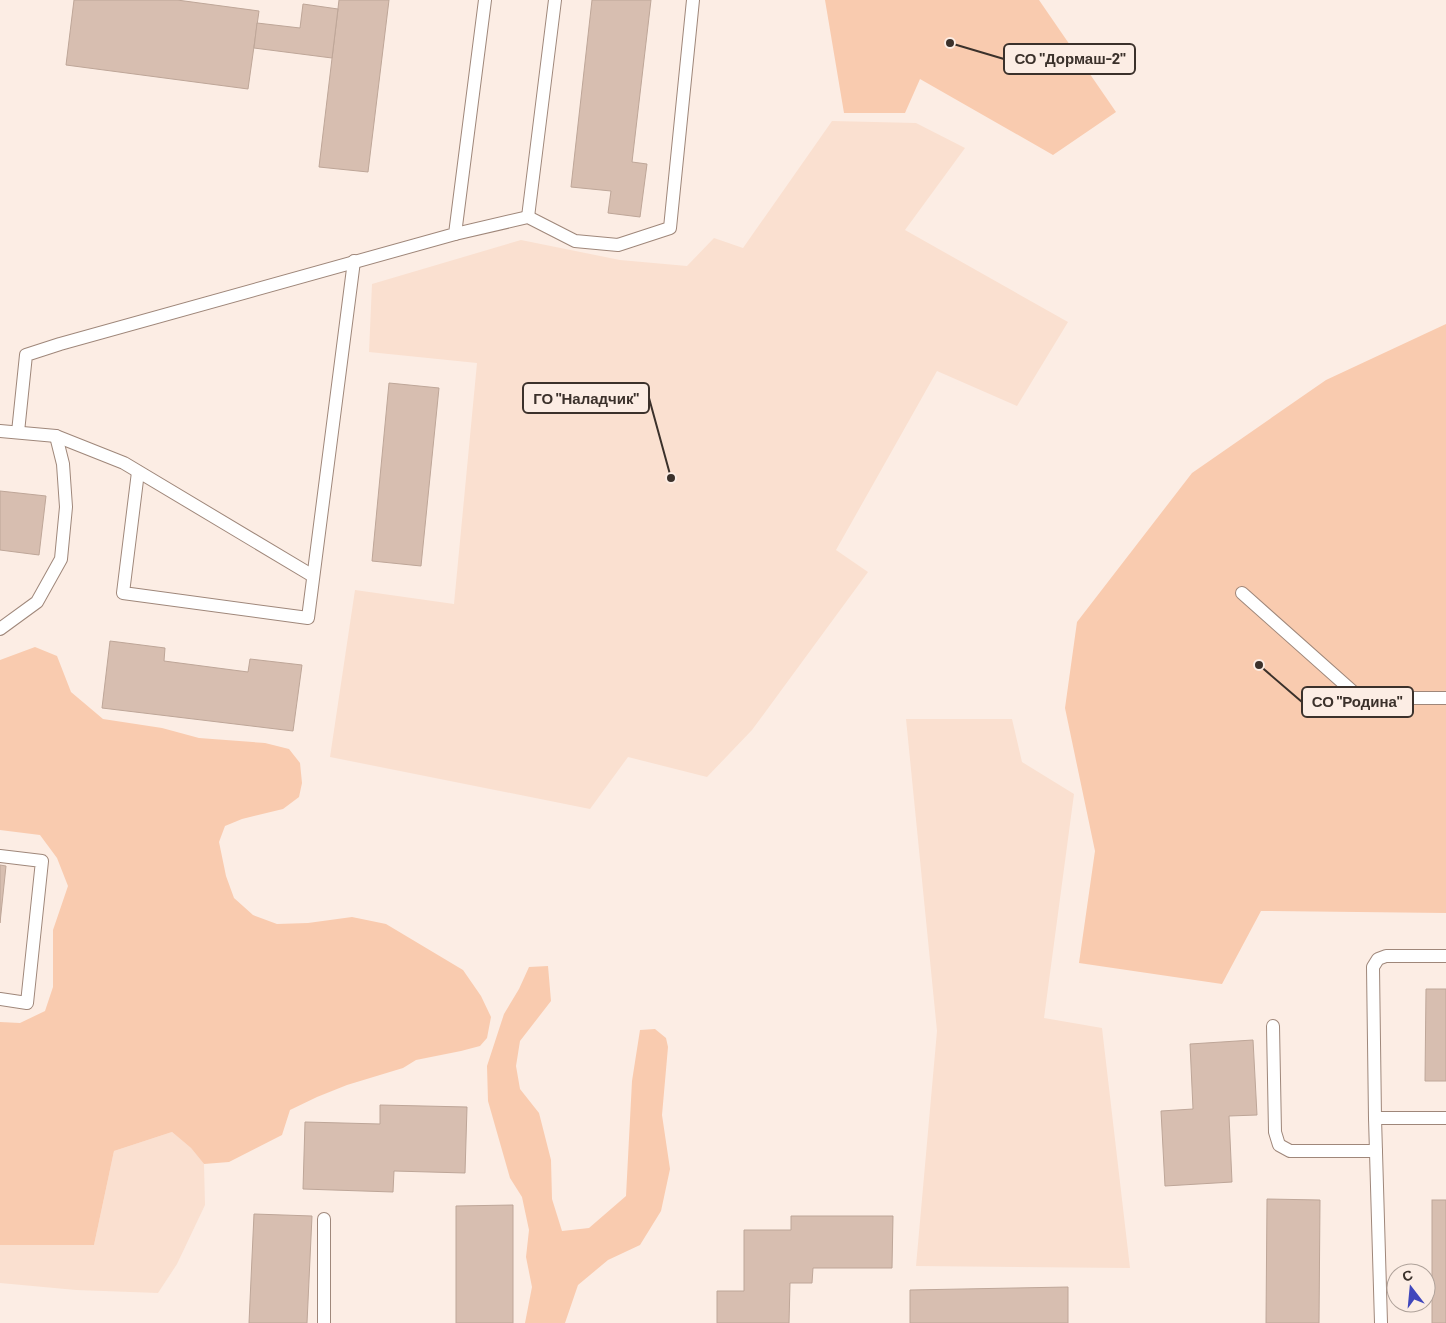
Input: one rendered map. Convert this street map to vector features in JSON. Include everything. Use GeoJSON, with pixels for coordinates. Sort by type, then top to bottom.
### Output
{"type":"FeatureCollection","features":[{"type":"Feature","properties":{"kind":"lane"},"geometry":{"type":"LineString","coordinates":[[455,234],[485,0]]}},
{"type":"Feature","properties":{"kind":"lane"},"geometry":{"type":"LineString","coordinates":[[528,217],[555,0]]}},
{"type":"Feature","properties":{"kind":"lane"},"geometry":{"type":"LineString","coordinates":[[18,432],[26,355],[60,344],[354,261],[528,217],[575,241],[618,245],[670,228],[693,0]]}},
{"type":"Feature","properties":{"kind":"lane"},"geometry":{"type":"LineString","coordinates":[[138,472],[123,593],[308,618],[354,261]]}},
{"type":"Feature","properties":{"kind":"lane"},"geometry":{"type":"LineString","coordinates":[[0,431],[56,436],[124,463],[313,576]]}},
{"type":"Feature","properties":{"kind":"lane"},"geometry":{"type":"LineString","coordinates":[[0,629],[37,602],[60,559],[66,506],[63,464],[56,436]]}},
{"type":"Feature","properties":{"kind":"lane"},"geometry":{"type":"LineString","coordinates":[[1242,593],[1360,698],[1446,698]]}},
{"type":"Feature","properties":{"kind":"lane"},"geometry":{"type":"LineString","coordinates":[[0,856],[42,861],[27,1003],[0,999]]}},
{"type":"Feature","properties":{"kind":"lane"},"geometry":{"type":"LineString","coordinates":[[1381,1323],[1374,1118],[1373,967],[1378,959],[1386,956],[1446,956]]}},
{"type":"Feature","properties":{"kind":"lane"},"geometry":{"type":"LineString","coordinates":[[1274,1026],[1275,1132],[1279,1145],[1290,1151],[1376,1151]]}},
{"type":"Feature","properties":{"kind":"lane"},"geometry":{"type":"LineString","coordinates":[[1374,1118],[1446,1118]]}},
{"type":"Feature","properties":{"kind":"lane"},"geometry":{"type":"LineString","coordinates":[[324,1219],[324,1323]]}},
{"type":"Feature","properties":{"kind":"shaded area"},"geometry":{"type":"Polygon","coordinates":[[[825,0],[1039,0],[1116,112],[1053,155],[920,79],[905,113],[844,113],[825,0]]]}},
{"type":"Feature","properties":{"kind":"shaded area"},"geometry":{"type":"Polygon","coordinates":[[[832,121],[916,123],[965,148],[905,230],[1068,322],[1017,406],[937,371],[836,550],[868,572],[752,730],[707,777],[628,757],[590,809],[330,757],[355,590],[454,604],[477,363],[369,352],[372,284],[521,240],[620,260],[687,266],[714,238],[743,248],[832,121]]]}},
{"type":"Feature","properties":{"kind":"shaded area"},"geometry":{"type":"Polygon","coordinates":[[[1446,324],[1446,913],[1261,911],[1222,984],[1079,963],[1095,851],[1065,708],[1077,622],[1192,473],[1326,380],[1446,324]]]}},
{"type":"Feature","properties":{"kind":"shaded area"},"geometry":{"type":"Polygon","coordinates":[[[35,647],[57,656],[71,692],[103,719],[162,728],[199,738],[265,743],[289,749],[300,763],[302,783],[299,797],[283,809],[242,819],[225,826],[219,842],[226,876],[234,898],[253,915],[277,924],[308,923],[352,917],[386,924],[463,970],[481,996],[491,1017],[487,1038],[480,1046],[416,1060],[403,1068],[347,1085],[317,1097],[290,1110],[282,1135],[229,1162],[204,1164],[191,1148],[172,1132],[114,1151],[94,1245],[0,1245],[0,1022],[20,1023],[45,1011],[53,987],[53,930],[68,886],[57,858],[40,835],[0,830],[0,660],[35,647]]]}},
{"type":"Feature","properties":{"kind":"shaded area"},"geometry":{"type":"Polygon","coordinates":[[[906,719],[1012,719],[1022,762],[1074,794],[1044,1018],[1102,1028],[1130,1268],[916,1266],[937,1031],[906,719]]]}},
{"type":"Feature","properties":{"kind":"shaded area"},"geometry":{"type":"Polygon","coordinates":[[[548,966],[551,1001],[520,1041],[516,1066],[520,1089],[539,1113],[551,1160],[552,1199],[562,1231],[589,1228],[626,1196],[632,1081],[640,1030],[655,1029],[666,1038],[668,1047],[662,1115],[670,1169],[661,1211],[640,1245],[608,1260],[578,1285],[565,1323],[525,1323],[532,1287],[526,1257],[529,1230],[522,1197],[510,1178],[488,1101],[487,1066],[504,1014],[519,989],[529,967],[548,966]]]}},
{"type":"Feature","properties":{"kind":"shaded area"},"geometry":{"type":"Polygon","coordinates":[[[172,1132],[191,1148],[204,1164],[205,1205],[177,1264],[158,1293],[76,1290],[0,1283],[0,1245],[94,1245],[114,1151],[172,1132]]]}},
{"type":"Feature","properties":{"kind":"building"},"geometry":{"type":"Polygon","coordinates":[[[74,0],[177,0],[259,11],[248,89],[66,65],[74,0]]]}},
{"type":"Feature","properties":{"kind":"building"},"geometry":{"type":"Polygon","coordinates":[[[339,0],[389,0],[368,172],[319,167],[339,0]]]}},
{"type":"Feature","properties":{"kind":"building"},"geometry":{"type":"Polygon","coordinates":[[[592,0],[651,0],[632,162],[647,164],[640,217],[608,213],[611,191],[571,187],[592,0]]]}},
{"type":"Feature","properties":{"kind":"building"},"geometry":{"type":"Polygon","coordinates":[[[303,4],[338,9],[332,58],[254,48],[257,23],[300,28],[303,4]]]}},
{"type":"Feature","properties":{"kind":"building"},"geometry":{"type":"Polygon","coordinates":[[[389,383],[439,388],[421,566],[372,561],[389,383]]]}},
{"type":"Feature","properties":{"kind":"building"},"geometry":{"type":"Polygon","coordinates":[[[0,491],[46,496],[39,555],[0,550],[0,491]]]}},
{"type":"Feature","properties":{"kind":"building"},"geometry":{"type":"Polygon","coordinates":[[[110,641],[165,648],[164,661],[248,672],[250,659],[302,665],[293,731],[102,708],[110,641]]]}},
{"type":"Feature","properties":{"kind":"building"},"geometry":{"type":"Polygon","coordinates":[[[0,865],[6,866],[0,923],[0,865]]]}},
{"type":"Feature","properties":{"kind":"building"},"geometry":{"type":"Polygon","coordinates":[[[1426,989],[1446,989],[1446,1081],[1425,1081],[1426,989]]]}},
{"type":"Feature","properties":{"kind":"building"},"geometry":{"type":"Polygon","coordinates":[[[1253,1040],[1257,1115],[1229,1116],[1232,1182],[1165,1186],[1161,1111],[1193,1109],[1190,1044],[1253,1040]]]}},
{"type":"Feature","properties":{"kind":"building"},"geometry":{"type":"Polygon","coordinates":[[[380,1105],[467,1107],[465,1173],[394,1171],[393,1192],[303,1189],[305,1122],[380,1124],[380,1105]]]}},
{"type":"Feature","properties":{"kind":"building"},"geometry":{"type":"Polygon","coordinates":[[[1267,1199],[1320,1200],[1319,1323],[1266,1323],[1267,1199]]]}},
{"type":"Feature","properties":{"kind":"building"},"geometry":{"type":"Polygon","coordinates":[[[1432,1200],[1446,1200],[1446,1323],[1432,1323],[1432,1313],[1436,1313],[1436,1263],[1432,1263],[1432,1200]]]}},
{"type":"Feature","properties":{"kind":"building"},"geometry":{"type":"Polygon","coordinates":[[[513,1205],[513,1323],[456,1323],[456,1206],[513,1205]]]}},
{"type":"Feature","properties":{"kind":"building"},"geometry":{"type":"Polygon","coordinates":[[[254,1214],[312,1216],[307,1323],[249,1323],[254,1214]]]}},
{"type":"Feature","properties":{"kind":"building"},"geometry":{"type":"Polygon","coordinates":[[[791,1216],[893,1216],[892,1268],[813,1268],[812,1283],[790,1283],[789,1323],[717,1323],[717,1291],[744,1291],[744,1230],[791,1230],[791,1216]]]}},
{"type":"Feature","properties":{"kind":"building"},"geometry":{"type":"Polygon","coordinates":[[[1068,1287],[1068,1323],[910,1323],[910,1290],[1068,1287]]]}},
{"type":"Feature","properties":{"kind":"place","name":"СО \"Дормаш-2\""},"geometry":{"type":"Point","coordinates":[950,43]}},
{"type":"Feature","properties":{"kind":"place","name":"ГО \"Наладчик\""},"geometry":{"type":"Point","coordinates":[671,478]}},
{"type":"Feature","properties":{"kind":"place","name":"СО \"Родина\""},"geometry":{"type":"Point","coordinates":[1259,665]}}]}
